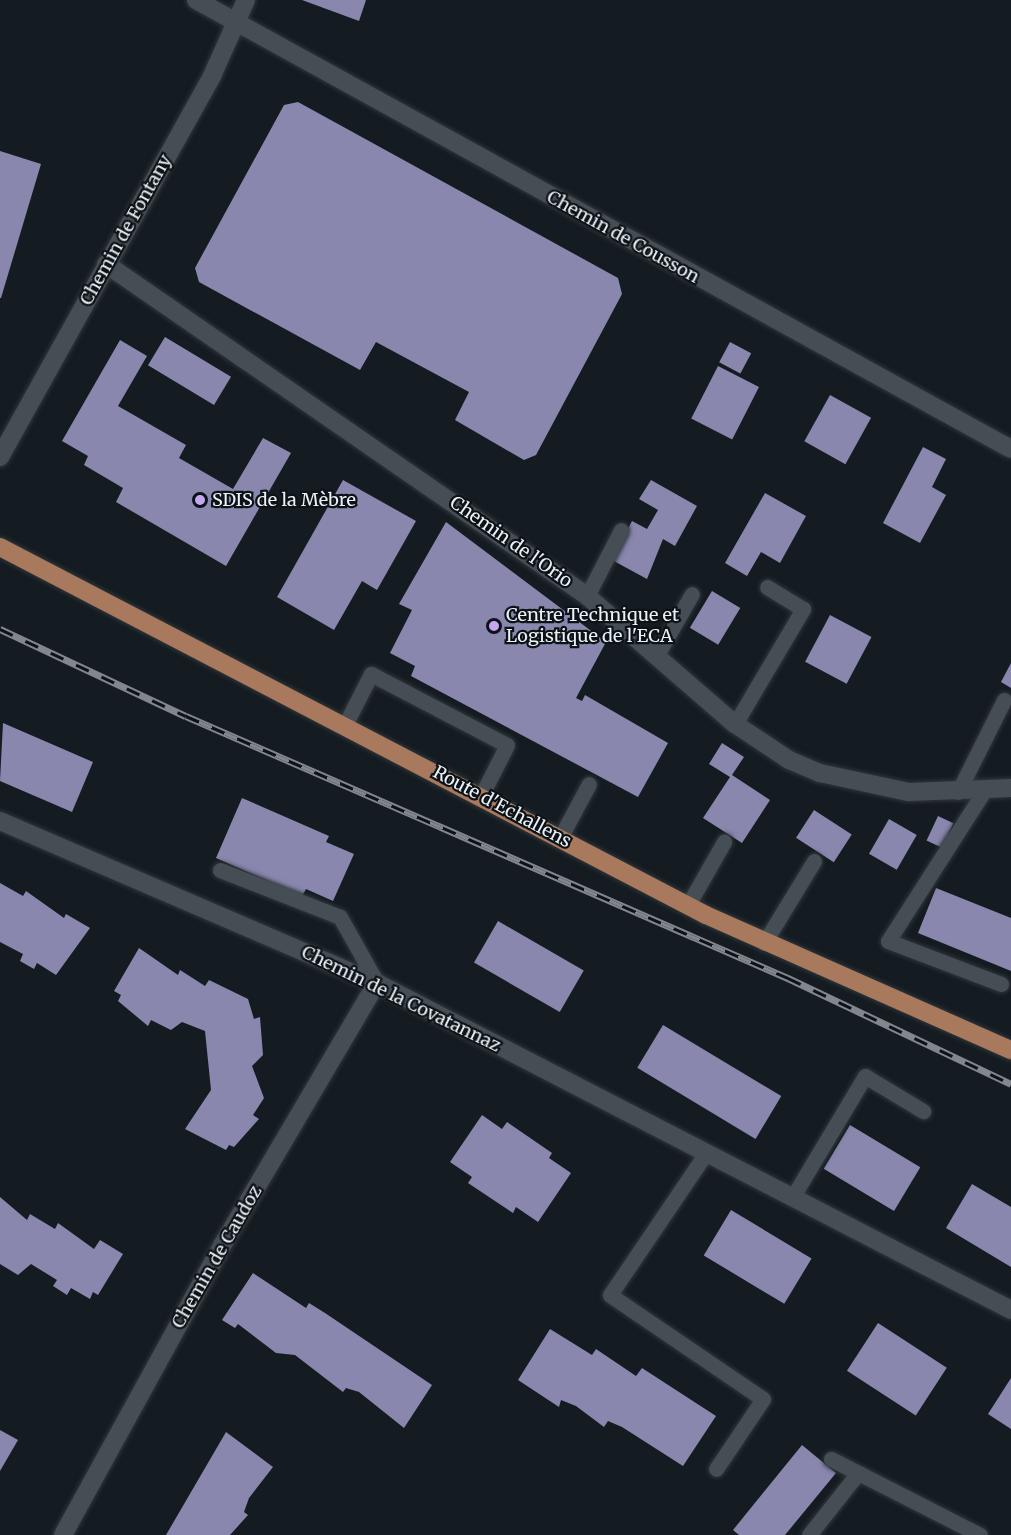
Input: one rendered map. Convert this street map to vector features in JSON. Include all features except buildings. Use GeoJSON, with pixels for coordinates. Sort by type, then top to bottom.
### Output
{"type":"FeatureCollection","features":[{"type":"Feature","properties":{"kind":"main road","name":"Route d'Echallens"},"geometry":{"type":"LineString","coordinates":[[0,547],[346,723],[560,838],[764,943],[1010,1049]]}},
{"type":"Feature","properties":{"kind":"street","name":"Chemin de Cousson"},"geometry":{"type":"LineString","coordinates":[[196,0],[1011,449]]}},
{"type":"Feature","properties":{"kind":"street","name":"Chemin de Fontany"},"geometry":{"type":"LineString","coordinates":[[0,457],[237,23],[246,0]]}},
{"type":"Feature","properties":{"kind":"street","name":"Chemin de l'Orio"},"geometry":{"type":"LineString","coordinates":[[106,264],[587,596],[735,724],[789,760],[820,773],[909,792],[984,791],[1011,788]]}},
{"type":"Feature","properties":{"kind":"street","name":"Chemin de la Covatannaz"},"geometry":{"type":"LineString","coordinates":[[0,821],[377,983],[1011,1310]]}},
{"type":"Feature","properties":{"kind":"street","name":"Chemin de Caudoz"},"geometry":{"type":"LineString","coordinates":[[63,1535],[223,1244],[377,983]]}},
{"type":"Feature","properties":{"kind":"lane"},"geometry":{"type":"LineString","coordinates":[[587,596],[621,530]]}},
{"type":"Feature","properties":{"kind":"lane"},"geometry":{"type":"LineString","coordinates":[[735,724],[803,609],[766,587]]}},
{"type":"Feature","properties":{"kind":"lane"},"geometry":{"type":"LineString","coordinates":[[657,655],[692,594]]}},
{"type":"Feature","properties":{"kind":"lane"},"geometry":{"type":"LineString","coordinates":[[346,723],[371,674],[507,745],[481,796]]}},
{"type":"Feature","properties":{"kind":"lane"},"geometry":{"type":"LineString","coordinates":[[958,792],[1004,700]]}},
{"type":"Feature","properties":{"kind":"lane"},"geometry":{"type":"LineString","coordinates":[[560,838],[589,784]]}},
{"type":"Feature","properties":{"kind":"lane"},"geometry":{"type":"LineString","coordinates":[[984,791],[888,940],[1001,984]]}},
{"type":"Feature","properties":{"kind":"lane"},"geometry":{"type":"LineString","coordinates":[[688,905],[724,842]]}},
{"type":"Feature","properties":{"kind":"lane"},"geometry":{"type":"LineString","coordinates":[[764,943],[814,861]]}},
{"type":"Feature","properties":{"kind":"lane"},"geometry":{"type":"LineString","coordinates":[[220,870],[340,917],[377,983]]}},
{"type":"Feature","properties":{"kind":"lane"},"geometry":{"type":"LineString","coordinates":[[792,1198],[865,1076],[923,1111]]}},
{"type":"Feature","properties":{"kind":"lane"},"geometry":{"type":"LineString","coordinates":[[706,1153],[610,1295],[763,1399],[716,1469]]}},
{"type":"Feature","properties":{"kind":"lane"},"geometry":{"type":"LineString","coordinates":[[831,1458],[980,1535]]}},
{"type":"Feature","properties":{"kind":"lane"},"geometry":{"type":"LineString","coordinates":[[809,1535],[858,1473]]}},
{"type":"Feature","properties":{"kind":"railway"},"geometry":{"type":"LineString","coordinates":[[0,629],[186,716],[788,978],[1011,1084]]}},
{"type":"Feature","properties":{"kind":"place","name":"SDIS de la Mèbre"},"geometry":{"type":"Point","coordinates":[200,500]}},
{"type":"Feature","properties":{"kind":"place","name":"Centre Technique et Logistique de l'ECA"},"geometry":{"type":"Point","coordinates":[494,626]}}]}
